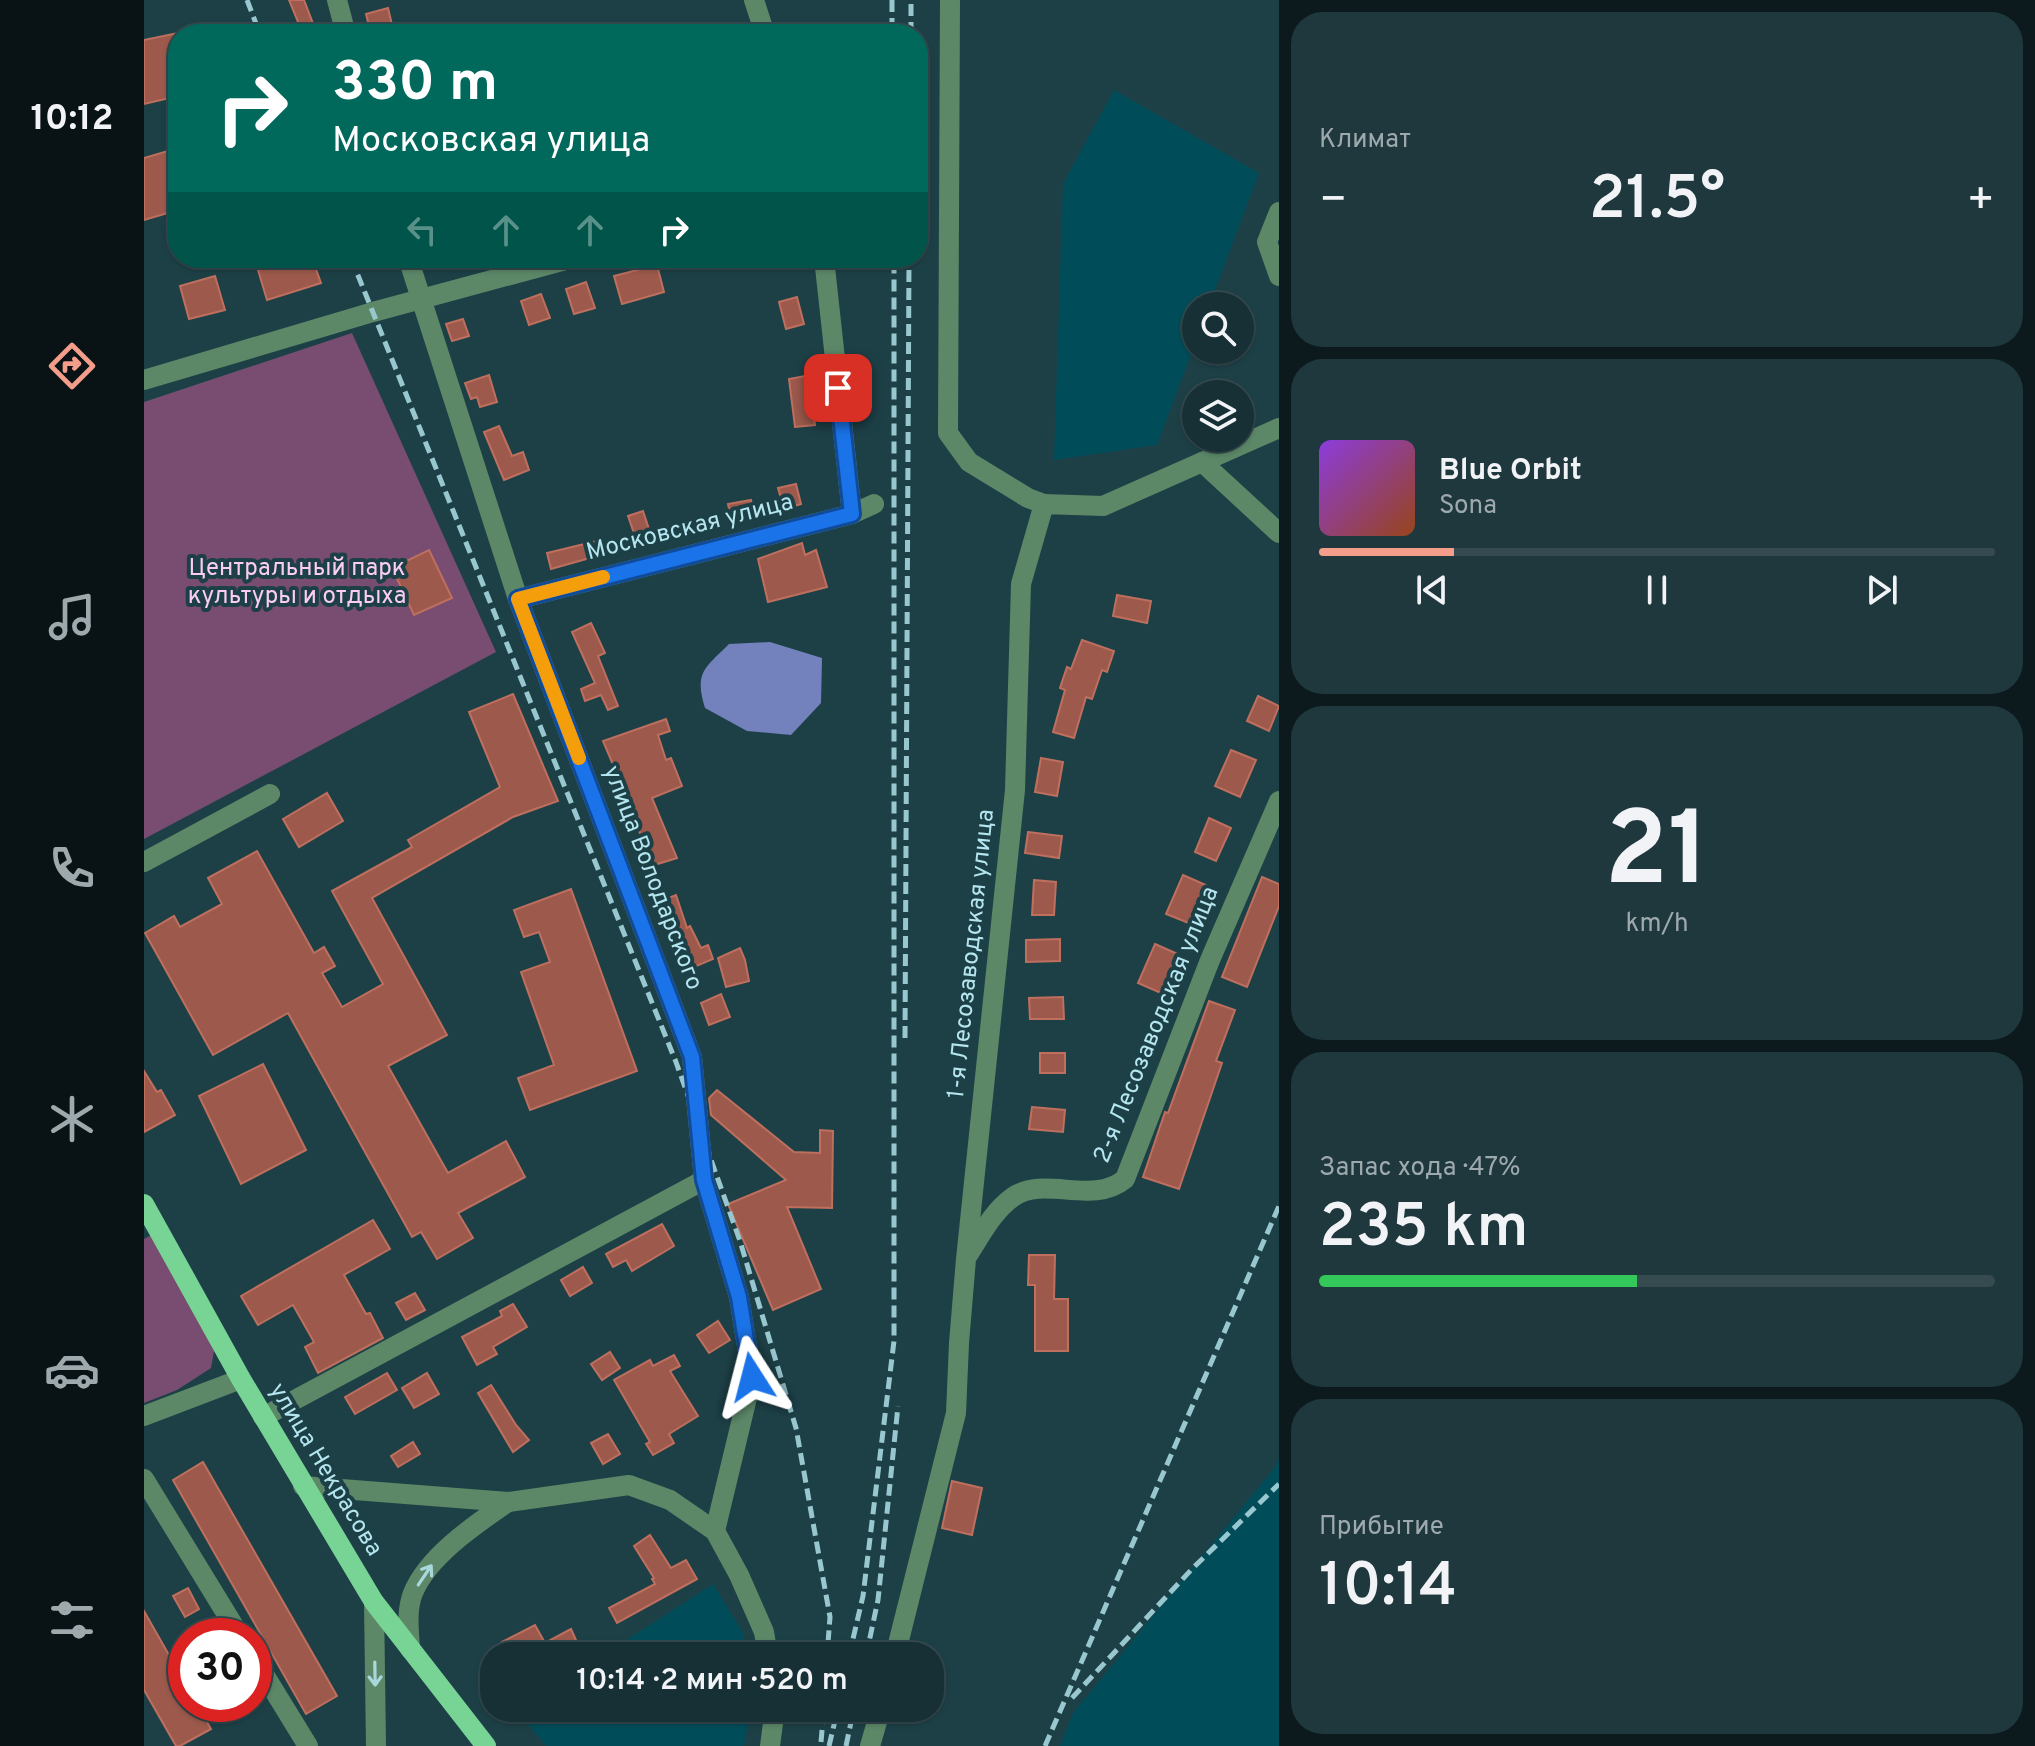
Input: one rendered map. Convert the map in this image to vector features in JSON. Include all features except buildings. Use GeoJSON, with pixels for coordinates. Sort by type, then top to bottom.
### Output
{"type":"FeatureCollection","features":[{"type":"Feature","properties":{"kind":"main road","name":"улица Некрасова"},"geometry":{"type":"LineString","coordinates":[[147,1217],[374,1602],[486,1746]]}},
{"type":"Feature","properties":{"kind":"street"},"geometry":{"type":"LineString","coordinates":[[337,0],[343,24]]}},
{"type":"Feature","properties":{"kind":"street"},"geometry":{"type":"LineString","coordinates":[[754,0],[762,24]]}},
{"type":"Feature","properties":{"kind":"street"},"geometry":{"type":"LineString","coordinates":[[950,0],[948,433],[969,462],[1028,498],[1044,504],[1103,506],[1279,428]]}},
{"type":"Feature","properties":{"kind":"street"},"geometry":{"type":"LineString","coordinates":[[1279,212],[1267,242],[1279,276]]}},
{"type":"Feature","properties":{"kind":"street","name":"улица Володарского"},"geometry":{"type":"LineString","coordinates":[[411,268],[518,599],[692,1057],[704,1180],[739,1297],[752,1377],[715,1531]]}},
{"type":"Feature","properties":{"kind":"street"},"geometry":{"type":"LineString","coordinates":[[144,380],[537,268]]}},
{"type":"Feature","properties":{"kind":"street"},"geometry":{"type":"LineString","coordinates":[[825,268],[852,514]]}},
{"type":"Feature","properties":{"kind":"street"},"geometry":{"type":"LineString","coordinates":[[1202,462],[1279,533]]}},
{"type":"Feature","properties":{"kind":"street","name":"Московская улица"},"geometry":{"type":"LineString","coordinates":[[518,599],[852,514],[874,504]]}},
{"type":"Feature","properties":{"kind":"street","name":"1-я Лесозаводская улица"},"geometry":{"type":"LineString","coordinates":[[899,1642],[956,1413],[966,1259],[1015,790],[1021,584],[1044,504]]}},
{"type":"Feature","properties":{"kind":"street"},"geometry":{"type":"LineString","coordinates":[[144,862],[270,794]]}},
{"type":"Feature","properties":{"kind":"street","name":"2-я Лесозаводская улица"},"geometry":{"type":"LineString","coordinates":[[966,1259],[999,1208],[1015,1195],[1030,1190],[1105,1191],[1125,1179],[1210,960],[1279,801]]}},
{"type":"Feature","properties":{"kind":"street"},"geometry":{"type":"LineString","coordinates":[[263,1417],[704,1180]]}},
{"type":"Feature","properties":{"kind":"street"},"geometry":{"type":"LineString","coordinates":[[144,1416],[241,1379]]}},
{"type":"Feature","properties":{"kind":"street"},"geometry":{"type":"LineString","coordinates":[[144,1479],[229,1618]]}},
{"type":"Feature","properties":{"kind":"street"},"geometry":{"type":"LineString","coordinates":[[303,1486],[508,1502],[629,1485],[670,1500],[715,1531],[739,1575],[766,1642]]}},
{"type":"Feature","properties":{"kind":"street"},"geometry":{"type":"LineString","coordinates":[[410,1649],[408,1616],[414,1592],[430,1566],[477,1523],[508,1502]]}},
{"type":"Feature","properties":{"kind":"street"},"geometry":{"type":"LineString","coordinates":[[374,1602],[376,1746]]}},
{"type":"Feature","properties":{"kind":"street"},"geometry":{"type":"LineString","coordinates":[[272,1687],[308,1746]]}},
{"type":"Feature","properties":{"kind":"street"},"geometry":{"type":"LineString","coordinates":[[770,1746],[773,1722]]}},
{"type":"Feature","properties":{"kind":"street"},"geometry":{"type":"LineString","coordinates":[[870,1746],[877,1722]]}},
{"type":"Feature","properties":{"kind":"shaded area"},"geometry":{"type":"Polygon","coordinates":[[[1114,90],[1259,173],[1214,292],[1182,292],[1182,364],[1187,364],[1157,445],[1054,460],[1063,184],[1114,90]]]}},
{"type":"Feature","properties":{"kind":"shaded area"},"geometry":{"type":"Polygon","coordinates":[[[1279,1458],[1279,1746],[1060,1746],[1073,1713],[1276,1466],[1279,1458]]]}},
{"type":"Feature","properties":{"kind":"shaded area"},"geometry":{"type":"Polygon","coordinates":[[[713,1584],[743,1633],[745,1642],[624,1642],[713,1584]]]}},
{"type":"Feature","properties":{"kind":"shaded area"},"geometry":{"type":"Polygon","coordinates":[[[526,1722],[748,1722],[744,1746],[546,1746],[526,1722]]]}},
{"type":"Feature","properties":{"kind":"green space","name":"Центральный парк культуры и отдыха"},"geometry":{"type":"Polygon","coordinates":[[[352,333],[496,652],[144,839],[144,402],[352,333]]]}},
{"type":"Feature","properties":{"kind":"green space"},"geometry":{"type":"Polygon","coordinates":[[[157,1232],[214,1351],[211,1368],[177,1390],[144,1403],[144,1239],[157,1232]]]}},
{"type":"Feature","properties":{"kind":"water"},"geometry":{"type":"Polygon","coordinates":[[[770,642],[822,658],[821,703],[791,735],[747,731],[705,708],[702,696],[701,678],[704,672],[729,644],[770,642]]]}},
{"type":"Feature","properties":{"kind":"railway"},"geometry":{"type":"LineString","coordinates":[[247,0],[256,24]]}},
{"type":"Feature","properties":{"kind":"railway"},"geometry":{"type":"LineString","coordinates":[[892,0],[892,24]]}},
{"type":"Feature","properties":{"kind":"railway"},"geometry":{"type":"LineString","coordinates":[[911,0],[911,24]]}},
{"type":"Feature","properties":{"kind":"railway"},"geometry":{"type":"LineString","coordinates":[[355,268],[676,1062],[740,1241],[796,1428],[830,1617],[828,1642]]}},
{"type":"Feature","properties":{"kind":"railway"},"geometry":{"type":"LineString","coordinates":[[852,1642],[863,1596],[894,1341],[894,268]]}},
{"type":"Feature","properties":{"kind":"railway"},"geometry":{"type":"LineString","coordinates":[[905,1038],[909,268]]}},
{"type":"Feature","properties":{"kind":"railway"},"geometry":{"type":"LineString","coordinates":[[1045,1746],[1279,1206]]}},
{"type":"Feature","properties":{"kind":"railway"},"geometry":{"type":"LineString","coordinates":[[869,1642],[878,1600],[898,1406]]}},
{"type":"Feature","properties":{"kind":"railway"},"geometry":{"type":"LineString","coordinates":[[1072,1698],[1192,1569],[1279,1484]]}},
{"type":"Feature","properties":{"kind":"railway"},"geometry":{"type":"LineString","coordinates":[[821,1742],[823,1722]]}},
{"type":"Feature","properties":{"kind":"railway"},"geometry":{"type":"LineString","coordinates":[[829,1746],[835,1722]]}},
{"type":"Feature","properties":{"kind":"railway"},"geometry":{"type":"LineString","coordinates":[[846,1746],[851,1722]]}},
{"type":"Feature","properties":{"kind":"slow traffic"},"geometry":{"type":"LineString","coordinates":[[579,758],[518,599],[603,577]]}},
{"type":"Feature","properties":{"kind":"route"},"geometry":{"type":"LineString","coordinates":[[752,1377],[739,1297],[704,1180],[692,1057],[518,599],[852,514],[838,388]]}}]}
